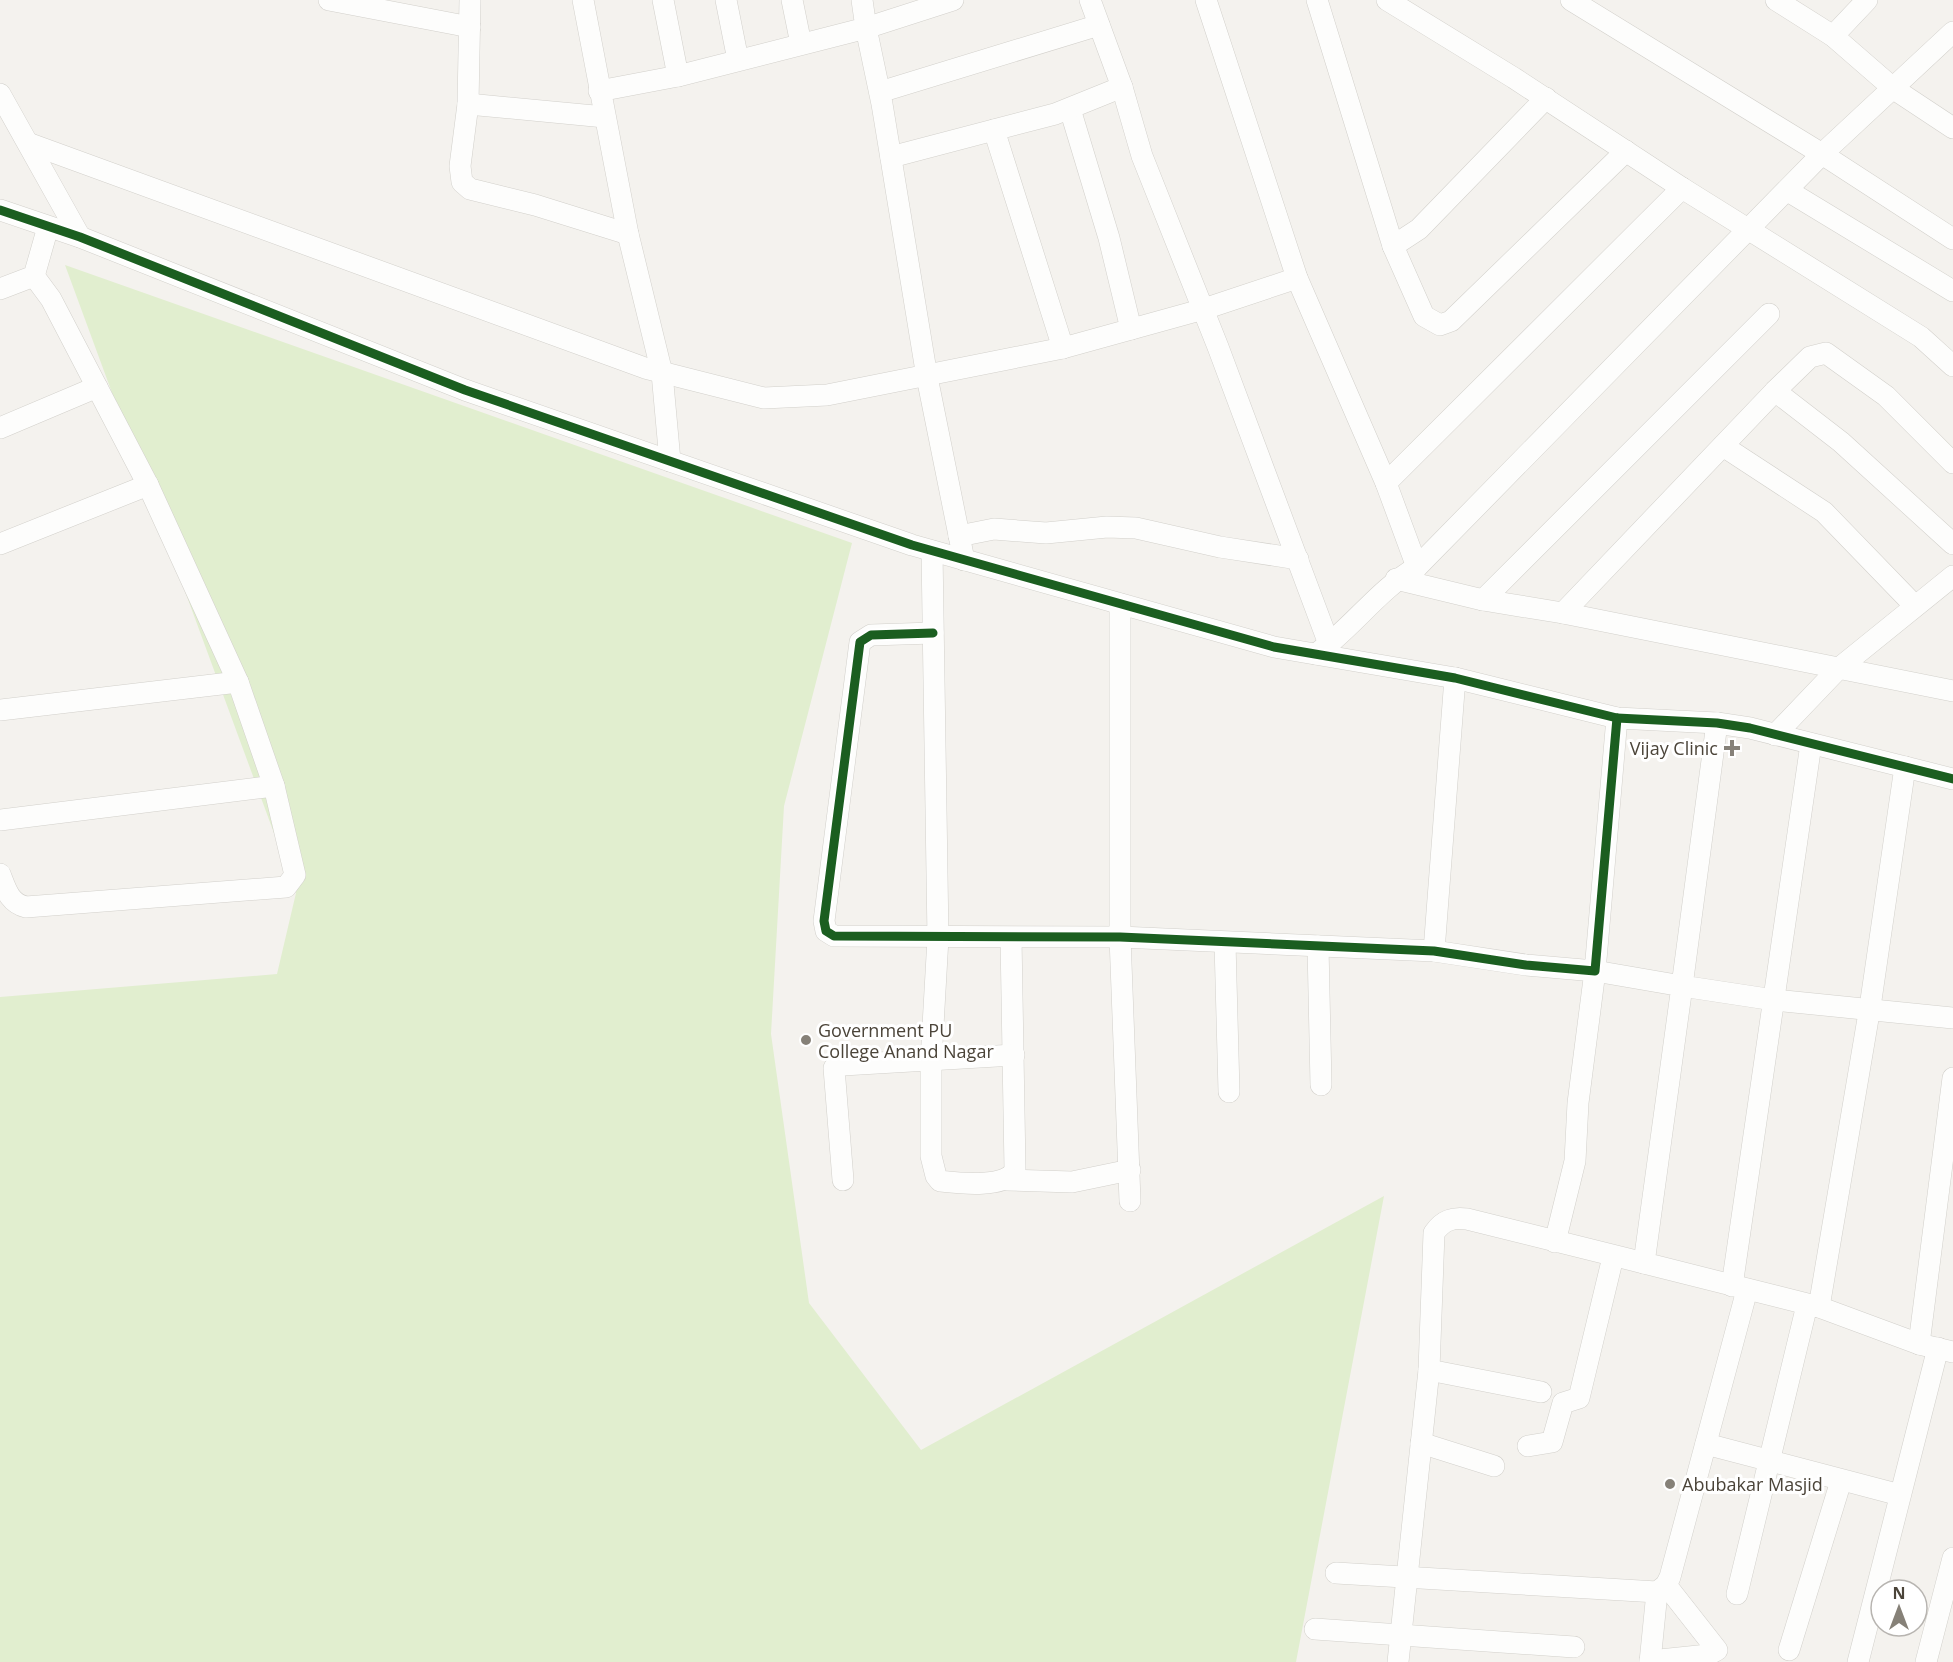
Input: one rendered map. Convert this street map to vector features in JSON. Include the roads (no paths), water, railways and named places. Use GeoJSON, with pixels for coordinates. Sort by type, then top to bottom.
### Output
{"type":"FeatureCollection","features":[{"type":"Feature","properties":{"kind":"street"},"geometry":{"type":"LineString","coordinates":[[329,0],[470,27]]}},
{"type":"Feature","properties":{"kind":"street"},"geometry":{"type":"LineString","coordinates":[[470,0],[468,104],[459,174],[465,186],[628,234]]}},
{"type":"Feature","properties":{"kind":"street"},"geometry":{"type":"LineString","coordinates":[[583,0],[628,234],[662,373],[670,461]]}},
{"type":"Feature","properties":{"kind":"street"},"geometry":{"type":"LineString","coordinates":[[663,0],[678,76]]}},
{"type":"Feature","properties":{"kind":"street"},"geometry":{"type":"LineString","coordinates":[[726,0],[738,60]]}},
{"type":"Feature","properties":{"kind":"street"},"geometry":{"type":"LineString","coordinates":[[792,0],[801,44]]}},
{"type":"Feature","properties":{"kind":"street"},"geometry":{"type":"LineString","coordinates":[[862,0],[880,92],[927,377],[964,560]]}},
{"type":"Feature","properties":{"kind":"street"},"geometry":{"type":"LineString","coordinates":[[1090,0],[1122,87],[1142,156],[1204,309],[1298,559],[1323,649]]}},
{"type":"Feature","properties":{"kind":"street"},"geometry":{"type":"LineString","coordinates":[[1206,0],[1298,278],[1386,483],[1417,567]]}},
{"type":"Feature","properties":{"kind":"street"},"geometry":{"type":"LineString","coordinates":[[1317,0],[1393,246],[1424,316],[1440,325],[1446,324],[1626,151]]}},
{"type":"Feature","properties":{"kind":"street"},"geometry":{"type":"LineString","coordinates":[[1387,0],[1546,98],[1682,188],[1921,337],[1953,366]]}},
{"type":"Feature","properties":{"kind":"street"},"geometry":{"type":"LineString","coordinates":[[1571,0],[1822,154],[1953,240]]}},
{"type":"Feature","properties":{"kind":"street"},"geometry":{"type":"LineString","coordinates":[[1776,0],[1833,36],[1894,89],[1953,128]]}},
{"type":"Feature","properties":{"kind":"street"},"geometry":{"type":"LineString","coordinates":[[600,90],[678,76],[866,28],[940,2]]}},
{"type":"Feature","properties":{"kind":"street"},"geometry":{"type":"LineString","coordinates":[[1833,36],[1861,2]]}},
{"type":"Feature","properties":{"kind":"street"},"geometry":{"type":"LineString","coordinates":[[880,92],[1099,25]]}},
{"type":"Feature","properties":{"kind":"street"},"geometry":{"type":"LineString","coordinates":[[1323,649],[1365,613],[1396,579],[1417,567],[1822,154],[1953,32]]}},
{"type":"Feature","properties":{"kind":"street"},"geometry":{"type":"LineString","coordinates":[[891,158],[1070,109],[1122,87]]}},
{"type":"Feature","properties":{"kind":"street"},"geometry":{"type":"LineString","coordinates":[[0,94],[80,237]]}},
{"type":"Feature","properties":{"kind":"street"},"geometry":{"type":"LineString","coordinates":[[1393,246],[1419,229],[1546,98]]}},
{"type":"Feature","properties":{"kind":"street"},"geometry":{"type":"LineString","coordinates":[[468,104],[605,117]]}},
{"type":"Feature","properties":{"kind":"street"},"geometry":{"type":"LineString","coordinates":[[1070,109],[1110,238],[1131,329]]}},
{"type":"Feature","properties":{"kind":"street"},"geometry":{"type":"LineString","coordinates":[[993,130],[1063,348]]}},
{"type":"Feature","properties":{"kind":"street"},"geometry":{"type":"LineString","coordinates":[[28,143],[662,373],[764,398],[810,398],[927,377],[1063,348],[1204,309],[1298,278]]}},
{"type":"Feature","properties":{"kind":"street"},"geometry":{"type":"LineString","coordinates":[[1386,483],[1682,188]]}},
{"type":"Feature","properties":{"kind":"street"},"geometry":{"type":"LineString","coordinates":[[1788,191],[1953,291]]}},
{"type":"Feature","properties":{"kind":"street"},"geometry":{"type":"LineString","coordinates":[[0,210],[80,237],[465,390],[932,551],[1274,647],[1323,649],[1455,678],[1617,718],[1717,723],[1953,779]]}},
{"type":"Feature","properties":{"kind":"street"},"geometry":{"type":"LineString","coordinates":[[34,276],[48,226]]}},
{"type":"Feature","properties":{"kind":"street"},"geometry":{"type":"LineString","coordinates":[[0,289],[34,276]]}},
{"type":"Feature","properties":{"kind":"street"},"geometry":{"type":"LineString","coordinates":[[0,874],[10,897],[17,905],[26,907],[286,887],[295,875],[274,786],[238,682],[148,485],[51,299],[34,276]]}},
{"type":"Feature","properties":{"kind":"street"},"geometry":{"type":"LineString","coordinates":[[1483,600],[1769,314]]}},
{"type":"Feature","properties":{"kind":"street"},"geometry":{"type":"LineString","coordinates":[[1563,613],[1810,357],[1826,353],[1886,396],[1953,463]]}},
{"type":"Feature","properties":{"kind":"street"},"geometry":{"type":"LineString","coordinates":[[0,428],[97,387]]}},
{"type":"Feature","properties":{"kind":"street"},"geometry":{"type":"LineString","coordinates":[[1775,391],[1841,442],[1953,544]]}},
{"type":"Feature","properties":{"kind":"street"},"geometry":{"type":"LineString","coordinates":[[1723,446],[1824,512],[1914,605]]}},
{"type":"Feature","properties":{"kind":"street"},"geometry":{"type":"LineString","coordinates":[[0,544],[148,485]]}},
{"type":"Feature","properties":{"kind":"street"},"geometry":{"type":"LineString","coordinates":[[959,536],[993,529],[1046,533],[1136,528],[1220,547],[1298,559]]}},
{"type":"Feature","properties":{"kind":"street"},"geometry":{"type":"LineString","coordinates":[[932,551],[938,938],[931,1061],[931,1156],[936,1176],[940,1181],[954,1182],[1007,1180],[1072,1182],[1130,1170]]}},
{"type":"Feature","properties":{"kind":"street"},"geometry":{"type":"LineString","coordinates":[[1774,735],[1838,669],[1914,605],[1953,576]]}},
{"type":"Feature","properties":{"kind":"street"},"geometry":{"type":"LineString","coordinates":[[1396,579],[1483,600],[1563,613],[1953,691]]}},
{"type":"Feature","properties":{"kind":"street"},"geometry":{"type":"LineString","coordinates":[[1120,604],[1120,937],[1130,1201]]}},
{"type":"Feature","properties":{"kind":"street"},"geometry":{"type":"LineString","coordinates":[[933,633],[871,635],[860,642],[824,921],[826,931],[834,936],[1120,937],[1434,951],[1526,965],[1595,971],[1774,1000],[1870,1007],[1953,1018]]}},
{"type":"Feature","properties":{"kind":"street"},"geometry":{"type":"LineString","coordinates":[[1434,951],[1455,678]]}},
{"type":"Feature","properties":{"kind":"street"},"geometry":{"type":"LineString","coordinates":[[0,710],[238,682]]}},
{"type":"Feature","properties":{"kind":"street"},"geometry":{"type":"LineString","coordinates":[[1555,1242],[1575,1161],[1578,1103],[1595,971],[1617,718]]}},
{"type":"Feature","properties":{"kind":"street"},"geometry":{"type":"LineString","coordinates":[[1644,1263],[1717,723]]}},
{"type":"Feature","properties":{"kind":"street"},"geometry":{"type":"LineString","coordinates":[[1336,1573],[1661,1589],[1718,1650],[1708,1655],[1650,1661],[1661,1589],[1706,1444],[1740,1288],[1774,1000],[1811,744]]}},
{"type":"Feature","properties":{"kind":"street"},"geometry":{"type":"LineString","coordinates":[[1737,1594],[1770,1461],[1813,1306],[1870,1007],[1905,767]]}},
{"type":"Feature","properties":{"kind":"street"},"geometry":{"type":"LineString","coordinates":[[0,820],[274,786]]}},
{"type":"Feature","properties":{"kind":"street"},"geometry":{"type":"LineString","coordinates":[[1007,1180],[1013,1176],[1015,1169],[1011,938]]}},
{"type":"Feature","properties":{"kind":"street"},"geometry":{"type":"LineString","coordinates":[[1225,943],[1229,1092]]}},
{"type":"Feature","properties":{"kind":"street"},"geometry":{"type":"LineString","coordinates":[[1318,945],[1321,1085]]}},
{"type":"Feature","properties":{"kind":"street"},"geometry":{"type":"LineString","coordinates":[[843,1180],[834,1068],[843,1065],[1014,1055]]}},
{"type":"Feature","properties":{"kind":"street"},"geometry":{"type":"LineString","coordinates":[[1858,1662],[1937,1348],[1953,1078]]}},
{"type":"Feature","properties":{"kind":"street"},"geometry":{"type":"LineString","coordinates":[[1398,1662],[1429,1370],[1434,1233],[1439,1226],[1455,1217],[1467,1219],[1813,1306],[1937,1348]]}},
{"type":"Feature","properties":{"kind":"street"},"geometry":{"type":"LineString","coordinates":[[1528,1446],[1552,1442],[1563,1403],[1579,1398],[1613,1257]]}},
{"type":"Feature","properties":{"kind":"street"},"geometry":{"type":"LineString","coordinates":[[1429,1370],[1541,1392]]}},
{"type":"Feature","properties":{"kind":"street"},"geometry":{"type":"LineString","coordinates":[[1421,1443],[1494,1466]]}},
{"type":"Feature","properties":{"kind":"street"},"geometry":{"type":"LineString","coordinates":[[1706,1444],[1900,1495]]}},
{"type":"Feature","properties":{"kind":"street"},"geometry":{"type":"LineString","coordinates":[[1789,1650],[1841,1481]]}},
{"type":"Feature","properties":{"kind":"street"},"geometry":{"type":"LineString","coordinates":[[1926,1662],[1947,1609],[1953,1558]]}},
{"type":"Feature","properties":{"kind":"street"},"geometry":{"type":"LineString","coordinates":[[1315,1629],[1574,1647]]}},
{"type":"Feature","properties":{"kind":"place","name":"Vijay Clinic"},"geometry":{"type":"Point","coordinates":[1732,748]}},
{"type":"Feature","properties":{"kind":"place","name":"Government PU College Anand Nagar"},"geometry":{"type":"Point","coordinates":[806,1040]}},
{"type":"Feature","properties":{"kind":"place","name":"Abubakar Masjid"},"geometry":{"type":"Point","coordinates":[1670,1484]}}]}
